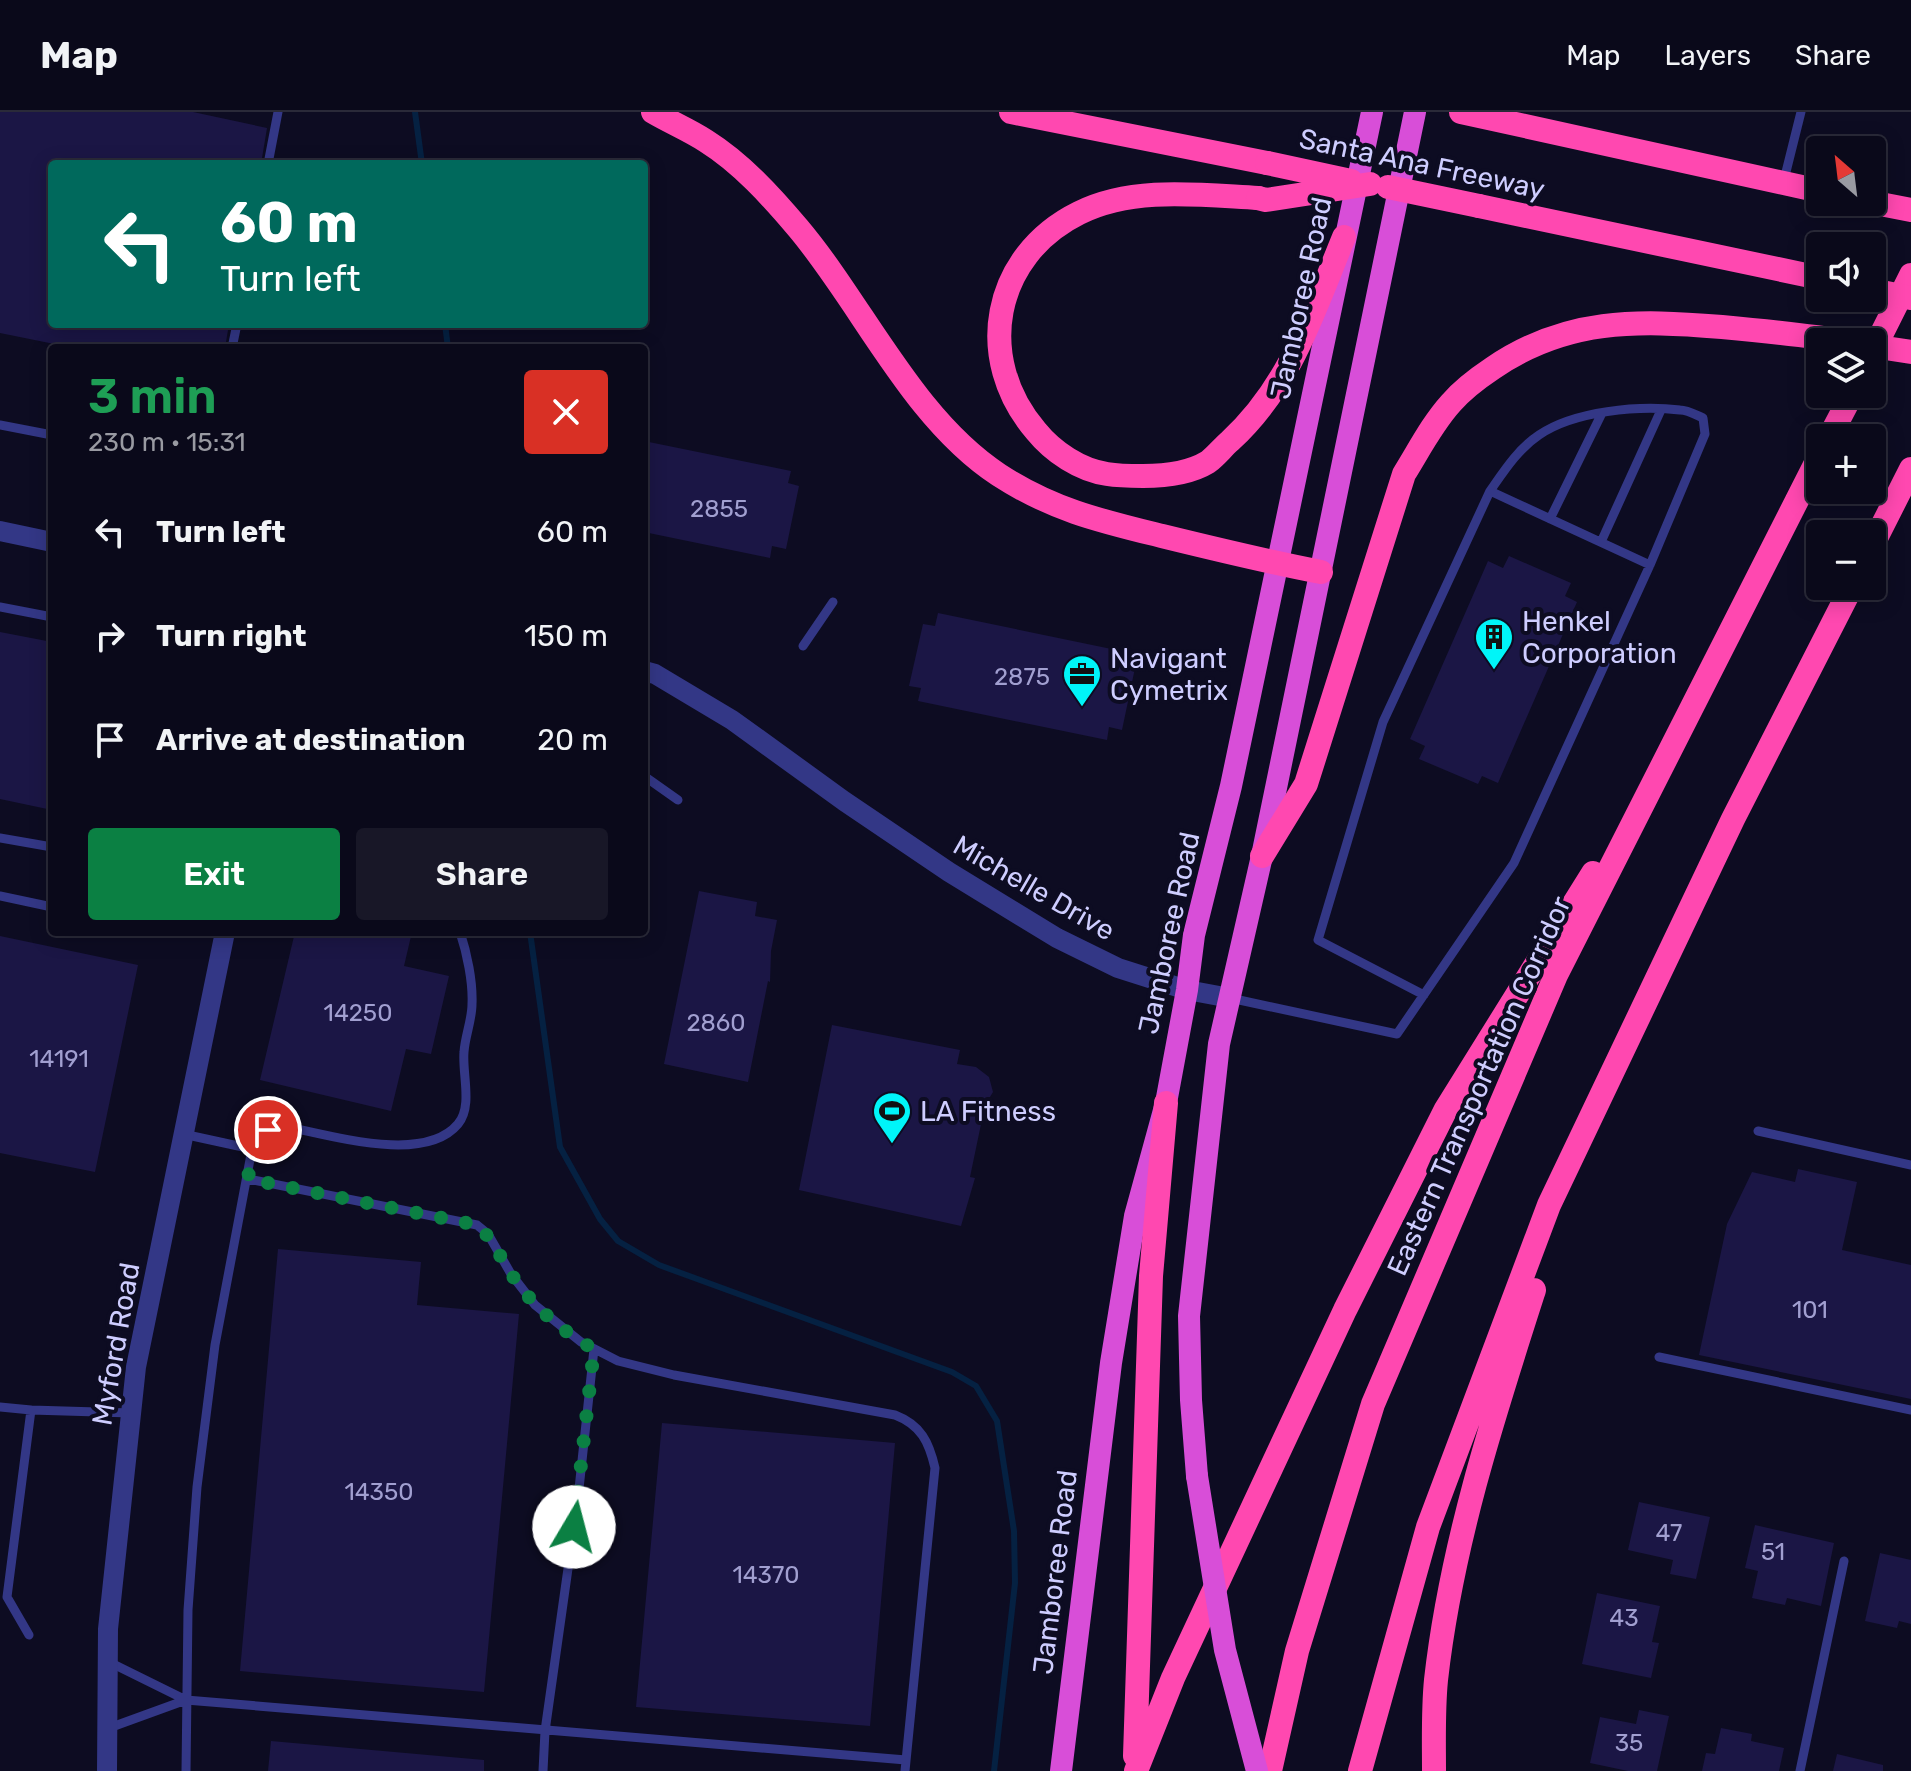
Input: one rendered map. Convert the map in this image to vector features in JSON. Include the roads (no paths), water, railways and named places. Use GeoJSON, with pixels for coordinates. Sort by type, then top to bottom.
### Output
{"type":"FeatureCollection","features":[{"type":"Feature","properties":{"kind":"highway"},"geometry":{"type":"LineString","coordinates":[[653,112],[708,142],[759,184],[800,230],[929,408],[964,447],[997,474],[1075,514],[1321,572]]}},
{"type":"Feature","properties":{"kind":"highway","name":"Santa Ana Freeway"},"geometry":{"type":"LineString","coordinates":[[1011,112],[1806,275]]}},
{"type":"Feature","properties":{"kind":"highway","name":"Jamboree Road"},"geometry":{"type":"LineString","coordinates":[[1061,1771],[1111,1363],[1135,1216],[1166,1103],[1194,935],[1231,786],[1372,112]]}},
{"type":"Feature","properties":{"kind":"highway"},"geometry":{"type":"LineString","coordinates":[[1257,1771],[1225,1650],[1197,1476],[1189,1316],[1219,1044],[1262,856],[1415,112]]}},
{"type":"Feature","properties":{"kind":"highway","name":"Santa Ana Freeway"},"geometry":{"type":"LineString","coordinates":[[1461,112],[1806,188]]}},
{"type":"Feature","properties":{"kind":"highway"},"geometry":{"type":"LineString","coordinates":[[1344,237],[1293,360],[1253,420],[1208,462],[1160,476],[1104,474],[1072,461],[1048,445],[1020,413],[1004,375],[997,336],[1004,298],[1019,263],[1043,236],[1080,212],[1117,201],[1154,195],[1266,200],[1370,184]]}},
{"type":"Feature","properties":{"kind":"highway"},"geometry":{"type":"LineString","coordinates":[[1886,205],[1911,210]]}},
{"type":"Feature","properties":{"kind":"highway"},"geometry":{"type":"LineString","coordinates":[[1884,328],[1911,275]]}},
{"type":"Feature","properties":{"kind":"highway"},"geometry":{"type":"LineString","coordinates":[[1886,293],[1911,298]]}},
{"type":"Feature","properties":{"kind":"highway"},"geometry":{"type":"LineString","coordinates":[[1262,856],[1306,784],[1404,474],[1428,434],[1454,400],[1512,356],[1546,339],[1583,328],[1617,323],[1674,323],[1806,335]]}},
{"type":"Feature","properties":{"kind":"highway"},"geometry":{"type":"LineString","coordinates":[[1886,348],[1911,352]]}},
{"type":"Feature","properties":{"kind":"highway"},"geometry":{"type":"LineString","coordinates":[[1885,520],[1911,469]]}},
{"type":"Feature","properties":{"kind":"highway","name":"Eastern Transportation Corridor"},"geometry":{"type":"LineString","coordinates":[[1270,1771],[1297,1651],[1373,1404],[1556,975],[1806,482]]}},
{"type":"Feature","properties":{"kind":"highway"},"geometry":{"type":"LineString","coordinates":[[1360,1771],[1428,1527],[1549,1205],[1733,819],[1845,600]]}},
{"type":"Feature","properties":{"kind":"highway"},"geometry":{"type":"LineString","coordinates":[[1135,1771],[1173,1678],[1339,1323],[1446,1109],[1580,892],[1635,818]]}},
{"type":"Feature","properties":{"kind":"highway"},"geometry":{"type":"LineString","coordinates":[[1135,1771],[1151,1276],[1166,1103]]}},
{"type":"Feature","properties":{"kind":"highway"},"geometry":{"type":"LineString","coordinates":[[1434,1771],[1436,1682],[1456,1560],[1491,1424],[1584,1128]]}},
{"type":"Feature","properties":{"kind":"street"},"geometry":{"type":"LineString","coordinates":[[0,531],[48,541]]}},
{"type":"Feature","properties":{"kind":"street","name":"Michelle Drive"},"geometry":{"type":"LineString","coordinates":[[648,672],[732,720],[844,801],[949,872],[1032,923],[1118,968],[1187,990],[1230,998]]}},
{"type":"Feature","properties":{"kind":"street","name":"Myford Road"},"geometry":{"type":"LineString","coordinates":[[107,1771],[108,1629],[136,1367],[224,936]]}},
{"type":"Feature","properties":{"kind":"lane"},"geometry":{"type":"LineString","coordinates":[[269,160],[278,112]]}},
{"type":"Feature","properties":{"kind":"lane"},"geometry":{"type":"LineString","coordinates":[[1783,183],[1801,112]]}},
{"type":"Feature","properties":{"kind":"lane"},"geometry":{"type":"LineString","coordinates":[[1631,409],[1661,410],[1682,410],[1703,418],[1705,434],[1650,565],[1514,863],[1424,995],[1318,940],[1383,722],[1490,491],[1521,449],[1541,433],[1586,416],[1631,409]]}},
{"type":"Feature","properties":{"kind":"lane"},"geometry":{"type":"LineString","coordinates":[[1601,542],[1661,410]]}},
{"type":"Feature","properties":{"kind":"lane"},"geometry":{"type":"LineString","coordinates":[[1550,519],[1602,413]]}},
{"type":"Feature","properties":{"kind":"lane"},"geometry":{"type":"LineString","coordinates":[[0,425],[48,434]]}},
{"type":"Feature","properties":{"kind":"lane"},"geometry":{"type":"LineString","coordinates":[[1490,491],[1650,565]]}},
{"type":"Feature","properties":{"kind":"lane"},"geometry":{"type":"LineString","coordinates":[[803,646],[833,602]]}},
{"type":"Feature","properties":{"kind":"lane"},"geometry":{"type":"LineString","coordinates":[[0,607],[48,616]]}},
{"type":"Feature","properties":{"kind":"lane"},"geometry":{"type":"LineString","coordinates":[[648,779],[678,800]]}},
{"type":"Feature","properties":{"kind":"lane"},"geometry":{"type":"LineString","coordinates":[[0,838],[48,846]]}},
{"type":"Feature","properties":{"kind":"lane"},"geometry":{"type":"LineString","coordinates":[[0,896],[48,906]]}},
{"type":"Feature","properties":{"kind":"lane"},"geometry":{"type":"LineString","coordinates":[[186,1771],[188,1610],[197,1487],[215,1345],[252,1149],[268,1130],[277,1125],[396,1147],[421,1145],[440,1137],[459,1123],[466,1104],[464,1053],[472,1004],[461,936]]}},
{"type":"Feature","properties":{"kind":"lane","name":"Michelle Drive"},"geometry":{"type":"LineString","coordinates":[[1230,998],[1397,1034],[1424,995]]}},
{"type":"Feature","properties":{"kind":"lane"},"geometry":{"type":"LineString","coordinates":[[1758,1131],[1911,1165]]}},
{"type":"Feature","properties":{"kind":"lane"},"geometry":{"type":"LineString","coordinates":[[183,1134],[252,1149]]}},
{"type":"Feature","properties":{"kind":"lane"},"geometry":{"type":"LineString","coordinates":[[107,1661],[186,1700],[905,1766],[935,1468],[930,1445],[923,1432],[895,1415],[674,1375],[618,1361],[581,1342],[535,1305],[511,1274],[488,1234],[477,1225],[248,1179]]}},
{"type":"Feature","properties":{"kind":"lane"},"geometry":{"type":"LineString","coordinates":[[543,1771],[545,1731],[578,1498],[594,1349]]}},
{"type":"Feature","properties":{"kind":"lane"},"geometry":{"type":"LineString","coordinates":[[1659,1357],[1911,1410]]}},
{"type":"Feature","properties":{"kind":"lane"},"geometry":{"type":"LineString","coordinates":[[0,1407],[131,1413]]}},
{"type":"Feature","properties":{"kind":"lane"},"geometry":{"type":"LineString","coordinates":[[29,1635],[4,1597],[31,1410]]}},
{"type":"Feature","properties":{"kind":"lane"},"geometry":{"type":"LineString","coordinates":[[1800,1771],[1844,1561]]}},
{"type":"Feature","properties":{"kind":"lane"},"geometry":{"type":"LineString","coordinates":[[106,1729],[186,1700]]}},
{"type":"Feature","properties":{"kind":"waterway"},"geometry":{"type":"LineString","coordinates":[[415,112],[421,160]]}},
{"type":"Feature","properties":{"kind":"waterway"},"geometry":{"type":"LineString","coordinates":[[446,328],[448,344]]}},
{"type":"Feature","properties":{"kind":"waterway"},"geometry":{"type":"LineString","coordinates":[[531,936],[560,1147],[600,1219],[618,1241],[659,1265],[952,1372],[976,1386],[997,1421],[1014,1531],[1015,1583],[994,1771]]}},
{"type":"Feature","properties":{"kind":"place","name":"Henkel Corporation"},"geometry":{"type":"Point","coordinates":[1494,671]}},
{"type":"Feature","properties":{"kind":"place","name":"Navigant Cymetrix"},"geometry":{"type":"Point","coordinates":[1082,708]}},
{"type":"Feature","properties":{"kind":"place","name":"LA Fitness"},"geometry":{"type":"Point","coordinates":[892,1145]}}]}
